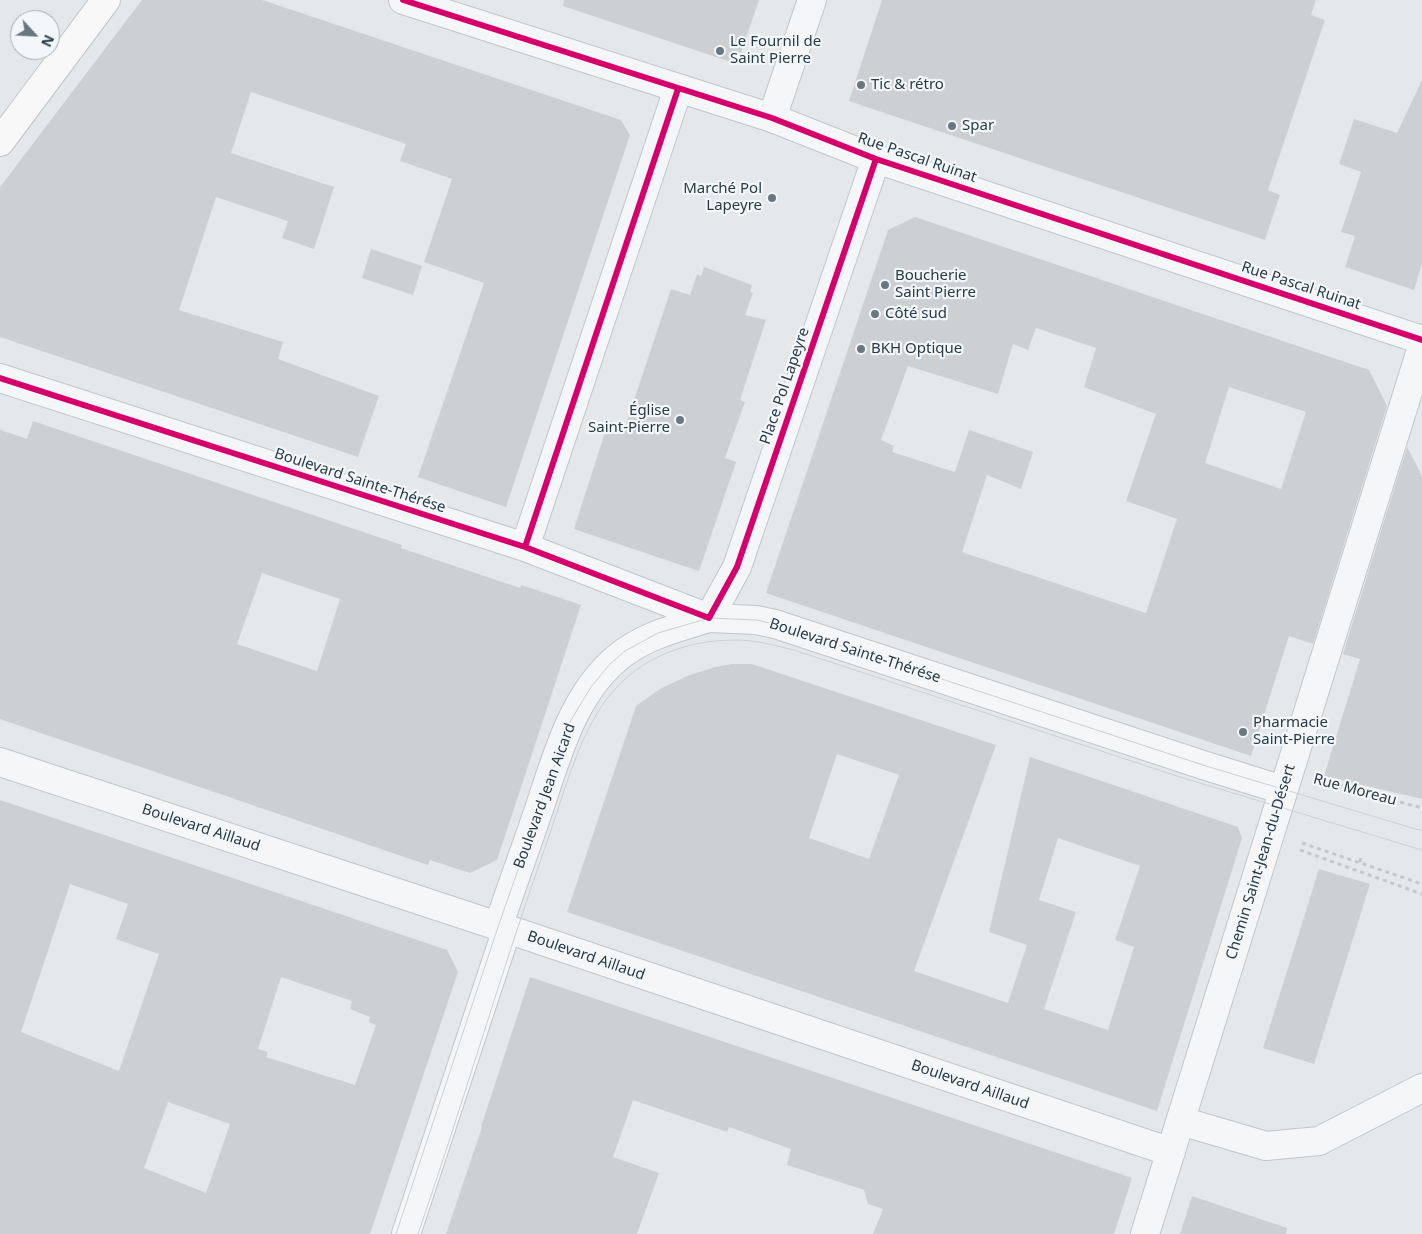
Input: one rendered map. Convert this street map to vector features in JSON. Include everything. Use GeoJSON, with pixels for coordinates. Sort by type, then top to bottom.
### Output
{"type":"FeatureCollection","features":[{"type":"Feature","properties":{"kind":"main road"},"geometry":{"type":"LineString","coordinates":[[0,142],[106,0]]}},
{"type":"Feature","properties":{"kind":"street","name":"Rue Pascal Ruinat"},"geometry":{"type":"LineString","coordinates":[[403,0],[772,118],[876,159],[1422,340]]}},
{"type":"Feature","properties":{"kind":"street"},"geometry":{"type":"LineString","coordinates":[[772,118],[812,0]]}},
{"type":"Feature","properties":{"kind":"street"},"geometry":{"type":"LineString","coordinates":[[524,547],[678,89]]}},
{"type":"Feature","properties":{"kind":"street","name":"Place Pol Lapeyre"},"geometry":{"type":"LineString","coordinates":[[709,618],[737,567],[876,159]]}},
{"type":"Feature","properties":{"kind":"street","name":"Chemin Saint-Jean-du-Désert"},"geometry":{"type":"LineString","coordinates":[[1145,1234],[1422,347]]}},
{"type":"Feature","properties":{"kind":"street","name":"Boulevard Sainte-Thérése"},"geometry":{"type":"LineString","coordinates":[[0,378],[524,547],[709,618],[756,620],[776,624],[1187,760],[1286,782]]}},
{"type":"Feature","properties":{"kind":"street","name":"Boulevard Jean Aicard"},"geometry":{"type":"LineString","coordinates":[[406,1234],[568,729],[591,687],[610,664],[625,652],[658,633],[709,618]]}},
{"type":"Feature","properties":{"kind":"street","name":"Boulevard Aillaud"},"geometry":{"type":"LineString","coordinates":[[0,762],[1171,1152]]}},
{"type":"Feature","properties":{"kind":"street"},"geometry":{"type":"LineString","coordinates":[[1181,1121],[1266,1146],[1320,1141],[1422,1088]]}},
{"type":"Feature","properties":{"kind":"path"},"geometry":{"type":"LineString","coordinates":[[1268,836],[1296,845],[1303,843],[1422,884]]}},
{"type":"Feature","properties":{"kind":"path"},"geometry":{"type":"LineString","coordinates":[[1301,850],[1422,894]]}},
{"type":"Feature","properties":{"kind":"path"},"geometry":{"type":"LineString","coordinates":[[1360,862],[1361,857]]}},
{"type":"Feature","properties":{"kind":"building"},"geometry":{"type":"Polygon","coordinates":[[[142,0],[262,0],[621,120],[630,135],[506,507],[418,477],[484,283],[424,262],[452,179],[400,161],[406,144],[302,109],[251,92],[231,153],[334,187],[314,249],[282,238],[288,221],[216,197],[179,310],[283,342],[278,359],[379,396],[358,457],[0,337],[0,187],[142,0]]]}},
{"type":"Feature","properties":{"kind":"building"},"geometry":{"type":"Polygon","coordinates":[[[564,0],[759,0],[737,64],[563,6],[564,0]]]}},
{"type":"Feature","properties":{"kind":"building"},"geometry":{"type":"Polygon","coordinates":[[[882,0],[1316,0],[1311,15],[1325,20],[1268,190],[1280,195],[1265,240],[849,101],[882,0]]]}},
{"type":"Feature","properties":{"kind":"building"},"geometry":{"type":"Polygon","coordinates":[[[1422,80],[1422,263],[1414,290],[1345,267],[1355,236],[1341,232],[1361,172],[1339,164],[1354,119],[1397,133],[1422,80]]]}},
{"type":"Feature","properties":{"kind":"building"},"geometry":{"type":"Polygon","coordinates":[[[915,217],[1369,370],[1387,406],[1313,644],[1289,636],[1251,756],[766,593],[888,230],[915,217]],[[1036,328],[1028,350],[1013,344],[998,394],[908,366],[881,440],[894,446],[892,452],[955,472],[969,430],[1033,452],[1021,489],[987,475],[962,552],[1146,613],[1177,519],[1126,501],[1156,414],[1084,387],[1096,348],[1036,328]],[[1229,387],[1205,463],[1281,489],[1306,412],[1229,387]]]}},
{"type":"Feature","properties":{"kind":"building"},"geometry":{"type":"Polygon","coordinates":[[[371,249],[422,266],[413,295],[362,278],[371,249]]]}},
{"type":"Feature","properties":{"kind":"building","name":"Église Saint-Pierre"},"geometry":{"type":"Polygon","coordinates":[[[704,267],[752,285],[750,292],[753,293],[745,315],[766,320],[740,400],[745,402],[725,458],[736,462],[699,571],[574,529],[609,420],[625,427],[671,289],[690,295],[697,274],[701,276],[704,267]]]}},
{"type":"Feature","properties":{"kind":"building"},"geometry":{"type":"Polygon","coordinates":[[[33,421],[402,545],[401,548],[520,588],[521,585],[581,605],[497,860],[470,873],[430,860],[428,865],[0,719],[0,430],[27,439],[33,421]],[[262,573],[237,644],[317,671],[340,599],[262,573]]]}},
{"type":"Feature","properties":{"kind":"building"},"geometry":{"type":"Polygon","coordinates":[[[1407,447],[1422,476],[1422,799],[1324,776],[1360,659],[1343,654],[1407,447]]]}},
{"type":"Feature","properties":{"kind":"building"},"geometry":{"type":"Polygon","coordinates":[[[732,664],[752,664],[996,745],[914,971],[1008,1003],[1027,945],[989,932],[1030,757],[1238,827],[1242,838],[1157,1111],[567,912],[636,706],[660,689],[687,676],[732,664]],[[837,754],[809,838],[869,859],[899,775],[837,754]],[[1058,838],[1039,900],[1076,912],[1044,1009],[1108,1030],[1134,947],[1115,940],[1140,866],[1058,838]]]}},
{"type":"Feature","properties":{"kind":"building"},"geometry":{"type":"Polygon","coordinates":[[[0,800],[447,950],[458,972],[370,1234],[0,1234],[0,800]],[[70,884],[21,1032],[119,1071],[159,954],[116,939],[128,904],[70,884]],[[281,977],[258,1049],[268,1052],[266,1057],[355,1085],[376,1025],[369,1022],[370,1017],[350,1009],[352,1001],[281,977]],[[168,1102],[144,1168],[206,1193],[230,1124],[168,1102]]]}},
{"type":"Feature","properties":{"kind":"building"},"geometry":{"type":"Polygon","coordinates":[[[1319,869],[1370,884],[1314,1064],[1263,1048],[1319,869]]]}},
{"type":"Feature","properties":{"kind":"building"},"geometry":{"type":"Polygon","coordinates":[[[530,977],[1132,1178],[1114,1234],[873,1234],[883,1209],[868,1204],[864,1190],[787,1165],[791,1149],[729,1127],[727,1132],[633,1100],[613,1157],[659,1173],[637,1234],[446,1234],[530,977]]]}},
{"type":"Feature","properties":{"kind":"building"},"geometry":{"type":"Polygon","coordinates":[[[1192,1196],[1287,1228],[1286,1234],[1180,1234],[1192,1196]]]}},
{"type":"Feature","properties":{"kind":"tram line"},"geometry":{"type":"LineString","coordinates":[[396,1234],[498,927],[571,720],[591,687],[610,664],[625,651],[658,633],[709,618],[756,620],[775,624],[1206,766],[1422,831]]}},
{"type":"Feature","properties":{"kind":"tram line"},"geometry":{"type":"LineString","coordinates":[[418,1234],[530,891],[582,742],[602,705],[628,676],[643,665],[677,649],[714,641],[733,640],[752,641],[794,650],[1180,777],[1422,850]]}},
{"type":"Feature","properties":{"kind":"cycle path"},"geometry":{"type":"LineString","coordinates":[[403,0],[772,118],[876,159],[1422,340]]}},
{"type":"Feature","properties":{"kind":"cycle path"},"geometry":{"type":"LineString","coordinates":[[525,547],[678,89]]}},
{"type":"Feature","properties":{"kind":"cycle path"},"geometry":{"type":"LineString","coordinates":[[0,378],[525,547],[709,618],[737,567],[876,159]]}},
{"type":"Feature","properties":{"kind":"place","name":"Le Fournil de Saint Pierre"},"geometry":{"type":"Point","coordinates":[720,51]}},
{"type":"Feature","properties":{"kind":"place","name":"Tic & rétro"},"geometry":{"type":"Point","coordinates":[861,85]}},
{"type":"Feature","properties":{"kind":"place","name":"Spar"},"geometry":{"type":"Point","coordinates":[952,126]}},
{"type":"Feature","properties":{"kind":"place","name":"Marché Pol Lapeyre"},"geometry":{"type":"Point","coordinates":[772,198]}},
{"type":"Feature","properties":{"kind":"place","name":"Boucherie Saint Pierre"},"geometry":{"type":"Point","coordinates":[885,285]}},
{"type":"Feature","properties":{"kind":"place","name":"Côté sud"},"geometry":{"type":"Point","coordinates":[875,314]}},
{"type":"Feature","properties":{"kind":"place","name":"BKH Optique"},"geometry":{"type":"Point","coordinates":[861,349]}},
{"type":"Feature","properties":{"kind":"place","name":"Église Saint-Pierre"},"geometry":{"type":"Point","coordinates":[680,420]}},
{"type":"Feature","properties":{"kind":"place","name":"Pharmacie Saint-Pierre"},"geometry":{"type":"Point","coordinates":[1243,732]}}]}
